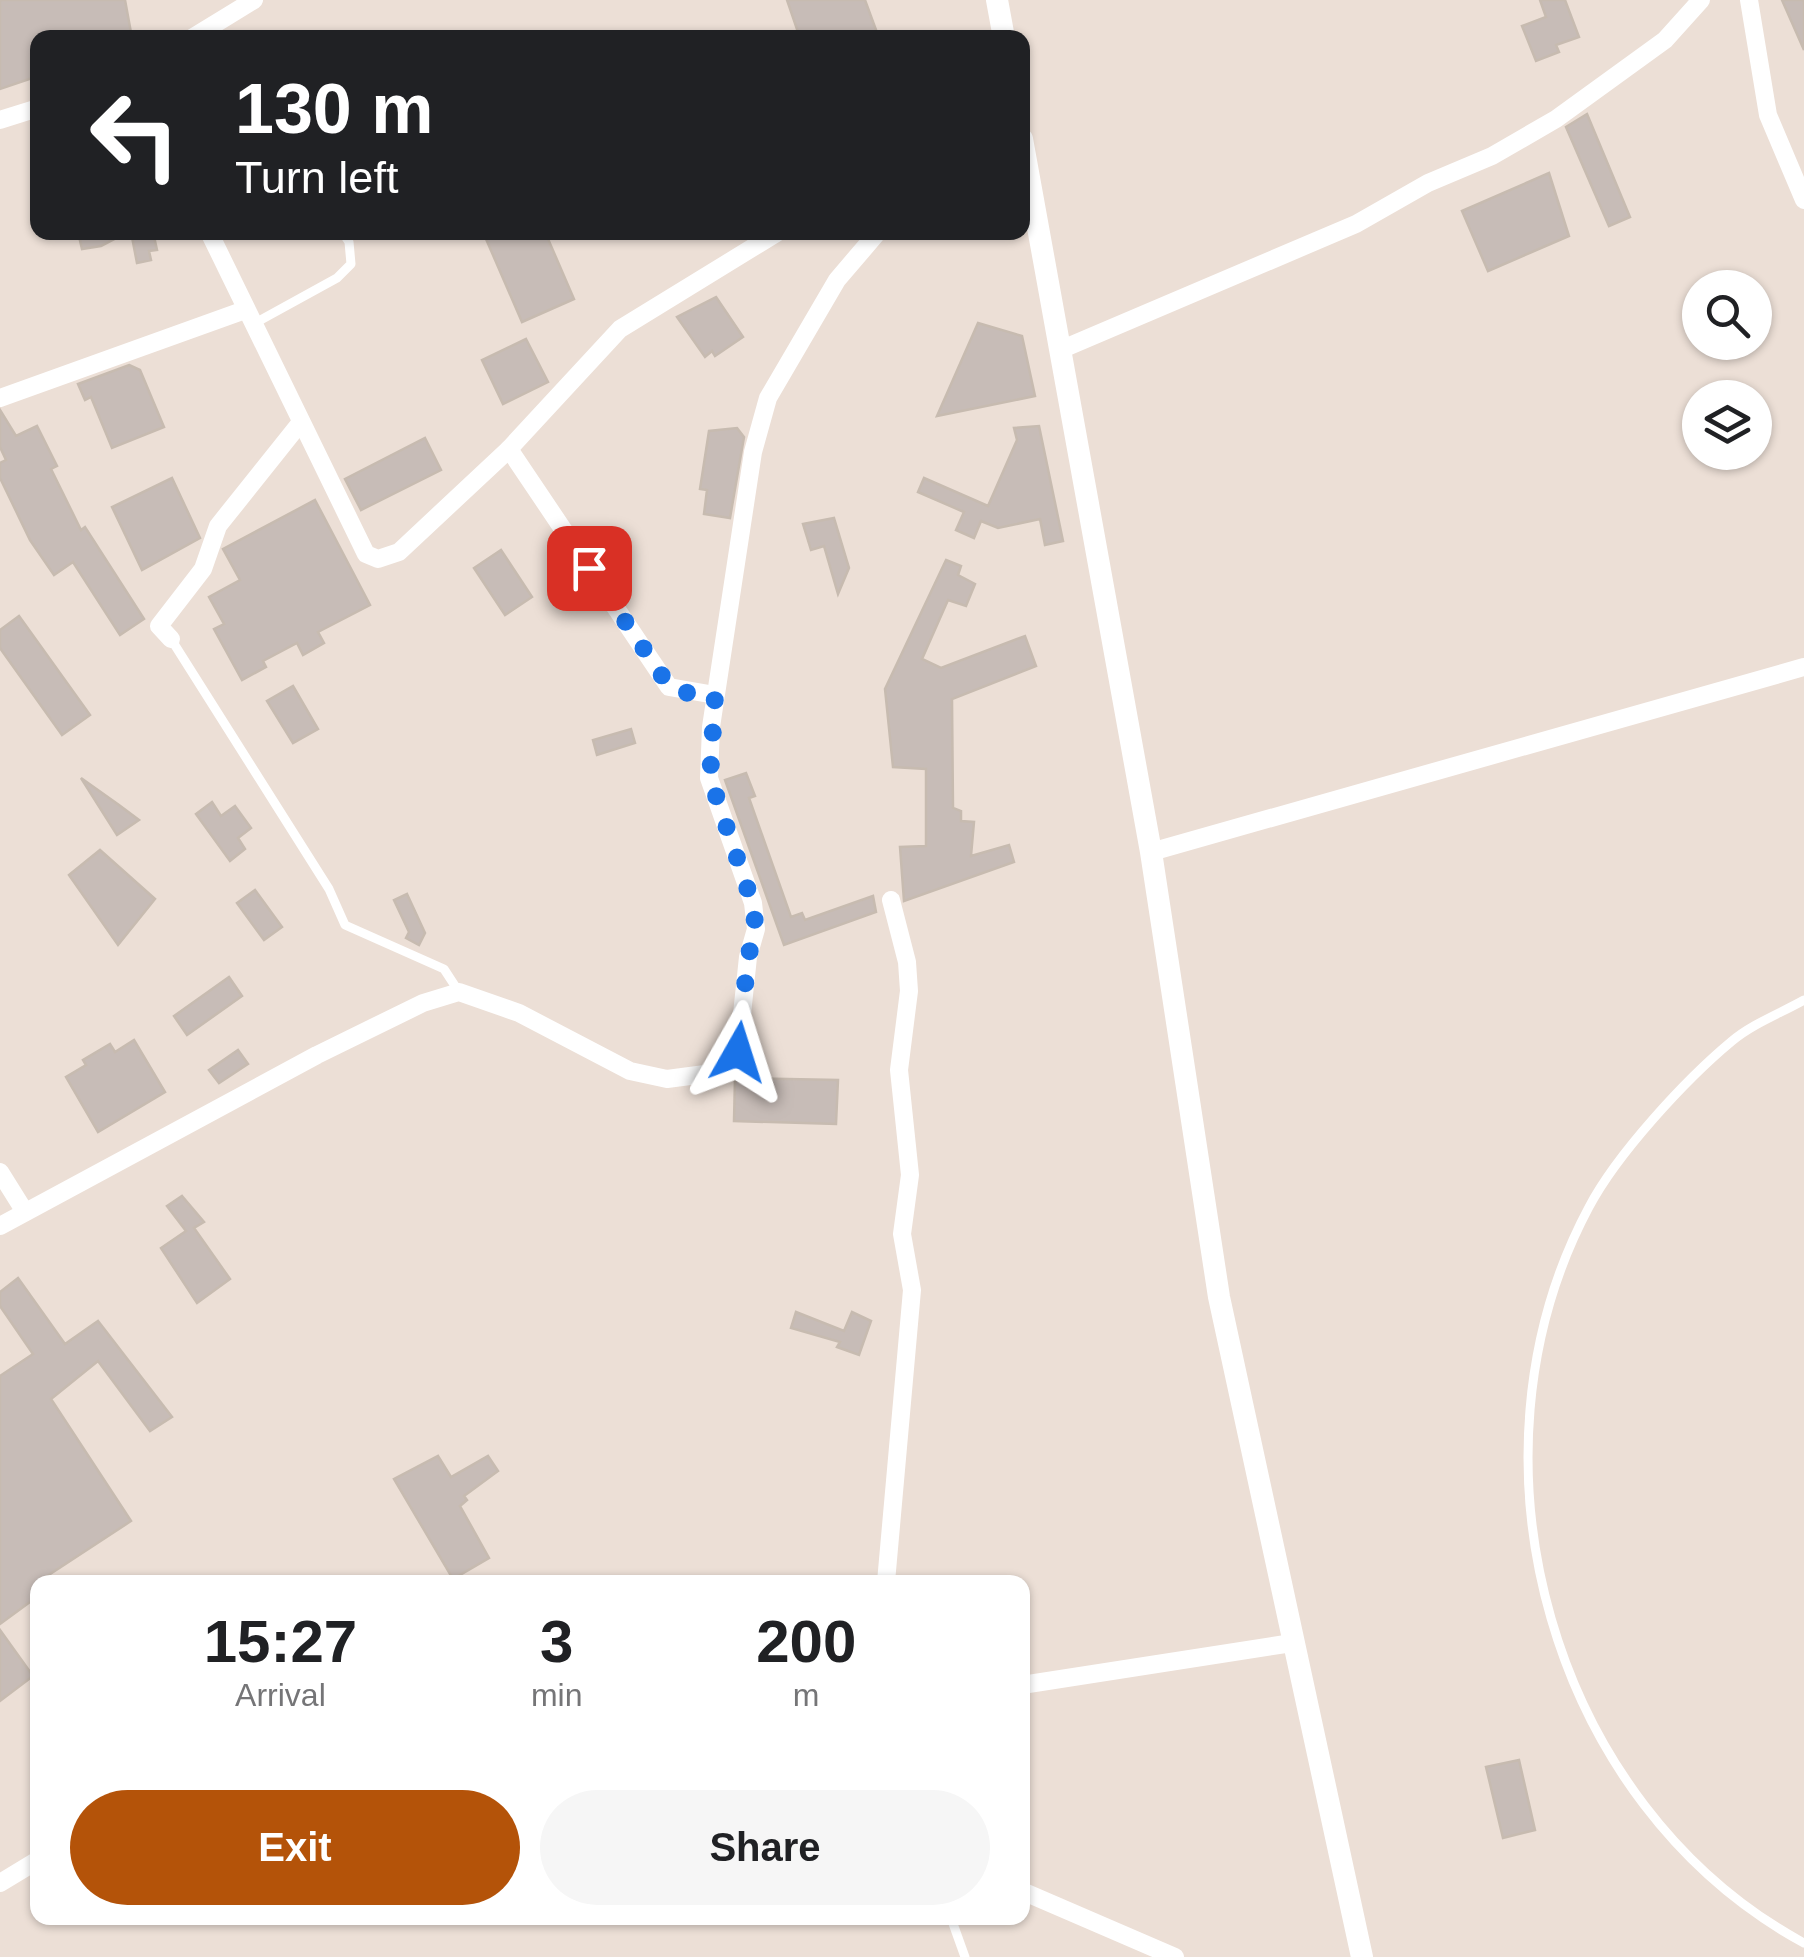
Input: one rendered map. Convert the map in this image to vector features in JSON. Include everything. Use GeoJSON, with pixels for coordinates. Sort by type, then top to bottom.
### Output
{"type":"FeatureCollection","features":[{"type":"Feature","properties":{"kind":"main road"},"geometry":{"type":"LineString","coordinates":[[997,0],[1003,30]]}},
{"type":"Feature","properties":{"kind":"main road"},"geometry":{"type":"LineString","coordinates":[[1030,202],[1150,852],[1219,1297],[1362,1957]]}},
{"type":"Feature","properties":{"kind":"street"},"geometry":{"type":"LineString","coordinates":[[205,30],[254,0]]}},
{"type":"Feature","properties":{"kind":"street"},"geometry":{"type":"LineString","coordinates":[[1060,350],[1356,224],[1428,184],[1492,156],[1556,119],[1665,40],[1702,0]]}},
{"type":"Feature","properties":{"kind":"street"},"geometry":{"type":"LineString","coordinates":[[1749,0],[1768,115],[1804,200]]}},
{"type":"Feature","properties":{"kind":"street"},"geometry":{"type":"LineString","coordinates":[[0,120],[30,111]]}},
{"type":"Feature","properties":{"kind":"street"},"geometry":{"type":"LineString","coordinates":[[214,240],[366,554],[378,559],[399,552],[509,449],[620,329],[765,240]]}},
{"type":"Feature","properties":{"kind":"street"},"geometry":{"type":"LineString","coordinates":[[0,1226],[318,1055],[423,1004],[459,992],[519,1013],[630,1072],[666,1079],[704,1074],[721,1070],[738,1052],[748,957],[756,929],[752,902],[710,778],[715,696],[753,452],[768,398],[837,280],[871,240]]}},
{"type":"Feature","properties":{"kind":"street"},"geometry":{"type":"LineString","coordinates":[[0,398],[249,317]]}},
{"type":"Feature","properties":{"kind":"street"},"geometry":{"type":"LineString","coordinates":[[171,639],[160,626],[203,569],[218,526],[301,422]]}},
{"type":"Feature","properties":{"kind":"street"},"geometry":{"type":"LineString","coordinates":[[509,449],[669,686],[681,692],[715,696]]}},
{"type":"Feature","properties":{"kind":"street"},"geometry":{"type":"LineString","coordinates":[[1150,852],[1804,667]]}},
{"type":"Feature","properties":{"kind":"street"},"geometry":{"type":"LineString","coordinates":[[887,1575],[912,1290],[902,1234],[910,1175],[899,1070],[909,991],[907,962],[891,900]]}},
{"type":"Feature","properties":{"kind":"street"},"geometry":{"type":"LineString","coordinates":[[0,1172],[25,1212]]}},
{"type":"Feature","properties":{"kind":"street"},"geometry":{"type":"LineString","coordinates":[[1030,1684],[1292,1643]]}},
{"type":"Feature","properties":{"kind":"street"},"geometry":{"type":"LineString","coordinates":[[0,1883],[30,1865]]}},
{"type":"Feature","properties":{"kind":"street"},"geometry":{"type":"LineString","coordinates":[[1030,1894],[1175,1957]]}},
{"type":"Feature","properties":{"kind":"lane"},"geometry":{"type":"LineString","coordinates":[[249,317],[337,278],[350,264],[347,240]]}},
{"type":"Feature","properties":{"kind":"lane"},"geometry":{"type":"LineString","coordinates":[[171,639],[329,889],[345,926],[444,969],[459,992]]}},
{"type":"Feature","properties":{"kind":"lane"},"geometry":{"type":"LineString","coordinates":[[1804,1000],[1734,1039],[1654,1118],[1590,1205],[1551,1294],[1528,1398],[1530,1512],[1550,1626],[1600,1741],[1653,1820],[1715,1882],[1804,1944]]}},
{"type":"Feature","properties":{"kind":"lane"},"geometry":{"type":"LineString","coordinates":[[954,1925],[965,1957]]}},
{"type":"Feature","properties":{"kind":"building"},"geometry":{"type":"Polygon","coordinates":[[[0,0],[125,0],[131,30],[30,30],[30,79],[0,89],[0,0]]]}},
{"type":"Feature","properties":{"kind":"building"},"geometry":{"type":"Polygon","coordinates":[[[787,0],[865,0],[876,30],[797,30],[787,0]]]}},
{"type":"Feature","properties":{"kind":"building"},"geometry":{"type":"Polygon","coordinates":[[[1540,0],[1565,0],[1579,37],[1556,45],[1559,52],[1536,61],[1522,26],[1546,17],[1540,0]]]}},
{"type":"Feature","properties":{"kind":"building"},"geometry":{"type":"Polygon","coordinates":[[[1782,0],[1804,0],[1804,50],[1782,0]]]}},
{"type":"Feature","properties":{"kind":"building"},"geometry":{"type":"Polygon","coordinates":[[[1587,114],[1630,217],[1609,226],[1566,127],[1587,114]]]}},
{"type":"Feature","properties":{"kind":"building"},"geometry":{"type":"Polygon","coordinates":[[[1549,173],[1569,236],[1488,271],[1462,211],[1549,173]]]}},
{"type":"Feature","properties":{"kind":"building"},"geometry":{"type":"Polygon","coordinates":[[[80,240],[113,240],[101,246],[82,249],[80,240]]]}},
{"type":"Feature","properties":{"kind":"building"},"geometry":{"type":"Polygon","coordinates":[[[133,240],[155,240],[157,250],[149,251],[151,260],[137,263],[133,240]]]}},
{"type":"Feature","properties":{"kind":"building"},"geometry":{"type":"Polygon","coordinates":[[[486,240],[548,240],[574,299],[522,322],[486,240]]]}},
{"type":"Feature","properties":{"kind":"building"},"geometry":{"type":"Polygon","coordinates":[[[716,297],[743,337],[715,356],[712,351],[705,357],[677,317],[716,297]]]}},
{"type":"Feature","properties":{"kind":"building"},"geometry":{"type":"Polygon","coordinates":[[[978,323],[1022,336],[1035,396],[937,416],[978,323]]]}},
{"type":"Feature","properties":{"kind":"building"},"geometry":{"type":"Polygon","coordinates":[[[526,339],[548,382],[503,404],[482,360],[526,339]]]}},
{"type":"Feature","properties":{"kind":"building"},"geometry":{"type":"Polygon","coordinates":[[[129,365],[140,370],[164,427],[112,448],[91,397],[85,400],[78,384],[129,365]]]}},
{"type":"Feature","properties":{"kind":"building"},"geometry":{"type":"Polygon","coordinates":[[[0,410],[16,436],[37,426],[57,466],[51,469],[81,530],[85,527],[144,619],[120,635],[73,562],[54,575],[30,540],[0,478],[0,463],[6,460],[0,447],[0,410]]]}},
{"type":"Feature","properties":{"kind":"building"},"geometry":{"type":"Polygon","coordinates":[[[1039,426],[1063,541],[1045,545],[1040,519],[998,528],[981,521],[974,538],[956,530],[964,512],[918,492],[924,478],[988,506],[1017,440],[1014,428],[1039,426]]]}},
{"type":"Feature","properties":{"kind":"building"},"geometry":{"type":"Polygon","coordinates":[[[737,428],[744,437],[730,518],[704,514],[707,490],[700,489],[709,431],[737,428]]]}},
{"type":"Feature","properties":{"kind":"building"},"geometry":{"type":"Polygon","coordinates":[[[425,438],[441,470],[361,510],[345,479],[425,438]]]}},
{"type":"Feature","properties":{"kind":"building"},"geometry":{"type":"Polygon","coordinates":[[[172,478],[200,538],[142,570],[112,507],[172,478]]]}},
{"type":"Feature","properties":{"kind":"building"},"geometry":{"type":"Polygon","coordinates":[[[315,500],[370,605],[318,632],[324,643],[303,655],[297,643],[263,661],[266,667],[242,680],[214,629],[224,624],[209,597],[240,580],[223,549],[315,500]]]}},
{"type":"Feature","properties":{"kind":"building"},"geometry":{"type":"Polygon","coordinates":[[[834,518],[849,568],[838,594],[824,546],[811,550],[803,524],[834,518]]]}},
{"type":"Feature","properties":{"kind":"building"},"geometry":{"type":"Polygon","coordinates":[[[501,550],[532,597],[505,615],[474,568],[501,550]]]}},
{"type":"Feature","properties":{"kind":"building"},"geometry":{"type":"Polygon","coordinates":[[[946,560],[961,566],[958,575],[975,584],[966,606],[948,600],[922,659],[941,668],[1025,636],[1036,666],[952,699],[953,808],[961,811],[961,821],[974,822],[971,856],[1009,845],[1014,862],[904,901],[900,847],[926,846],[926,769],[893,767],[885,689],[946,560]]]}},
{"type":"Feature","properties":{"kind":"building"},"geometry":{"type":"Polygon","coordinates":[[[19,616],[90,715],[62,735],[0,648],[0,630],[19,616]]]}},
{"type":"Feature","properties":{"kind":"building"},"geometry":{"type":"Polygon","coordinates":[[[293,686],[318,729],[293,743],[267,701],[293,686]]]}},
{"type":"Feature","properties":{"kind":"building"},"geometry":{"type":"Polygon","coordinates":[[[631,729],[635,743],[597,755],[593,740],[631,729]]]}},
{"type":"Feature","properties":{"kind":"building"},"geometry":{"type":"Polygon","coordinates":[[[746,773],[755,796],[749,798],[791,917],[802,913],[805,920],[873,896],[876,912],[784,945],[725,780],[746,773]]]}},
{"type":"Feature","properties":{"kind":"building"},"geometry":{"type":"Polygon","coordinates":[[[81,778],[119,805],[139,820],[117,835],[81,778]]]}},
{"type":"Feature","properties":{"kind":"building"},"geometry":{"type":"Polygon","coordinates":[[[212,802],[221,816],[235,806],[251,828],[238,838],[245,849],[230,861],[196,814],[212,802]]]}},
{"type":"Feature","properties":{"kind":"building"},"geometry":{"type":"Polygon","coordinates":[[[100,850],[155,899],[118,945],[69,875],[100,850]]]}},
{"type":"Feature","properties":{"kind":"building"},"geometry":{"type":"Polygon","coordinates":[[[255,890],[282,927],[264,940],[237,903],[255,890]]]}},
{"type":"Feature","properties":{"kind":"building"},"geometry":{"type":"Polygon","coordinates":[[[407,894],[425,933],[419,945],[406,938],[409,932],[394,900],[407,894]]]}},
{"type":"Feature","properties":{"kind":"building"},"geometry":{"type":"Polygon","coordinates":[[[229,977],[242,996],[187,1035],[174,1016],[229,977]]]}},
{"type":"Feature","properties":{"kind":"building"},"geometry":{"type":"Polygon","coordinates":[[[134,1040],[165,1092],[98,1132],[66,1077],[86,1065],[83,1060],[110,1044],[115,1052],[134,1040]]]}},
{"type":"Feature","properties":{"kind":"building"},"geometry":{"type":"Polygon","coordinates":[[[238,1050],[248,1064],[219,1083],[209,1070],[238,1050]]]}},
{"type":"Feature","properties":{"kind":"building"},"geometry":{"type":"Polygon","coordinates":[[[735,1078],[838,1080],[836,1124],[734,1121],[735,1078]]]}},
{"type":"Feature","properties":{"kind":"building"},"geometry":{"type":"Polygon","coordinates":[[[182,1196],[204,1222],[194,1228],[230,1279],[197,1303],[161,1248],[186,1231],[167,1206],[182,1196]]]}},
{"type":"Feature","properties":{"kind":"building"},"geometry":{"type":"Polygon","coordinates":[[[18,1278],[65,1344],[98,1321],[172,1417],[150,1431],[98,1361],[51,1399],[131,1521],[49,1575],[30,1575],[30,1602],[0,1624],[0,1376],[33,1354],[0,1306],[0,1292],[18,1278]]]}},
{"type":"Feature","properties":{"kind":"building"},"geometry":{"type":"Polygon","coordinates":[[[796,1312],[844,1331],[852,1312],[871,1321],[859,1355],[837,1347],[840,1342],[791,1328],[796,1312]]]}},
{"type":"Feature","properties":{"kind":"building"},"geometry":{"type":"Polygon","coordinates":[[[438,1456],[451,1477],[488,1456],[498,1471],[464,1496],[467,1500],[460,1506],[489,1558],[460,1575],[451,1575],[394,1479],[438,1456]]]}},
{"type":"Feature","properties":{"kind":"building"},"geometry":{"type":"Polygon","coordinates":[[[0,1630],[30,1672],[30,1678],[0,1701],[0,1630]]]}},
{"type":"Feature","properties":{"kind":"building"},"geometry":{"type":"Polygon","coordinates":[[[1519,1760],[1535,1830],[1503,1838],[1486,1767],[1519,1760]]]}},
{"type":"Feature","properties":{"kind":"route"},"geometry":{"type":"LineString","coordinates":[[589,568],[669,686],[681,692],[715,696],[710,727],[710,778],[752,902],[756,929],[748,957],[738,1052]]}}]}
